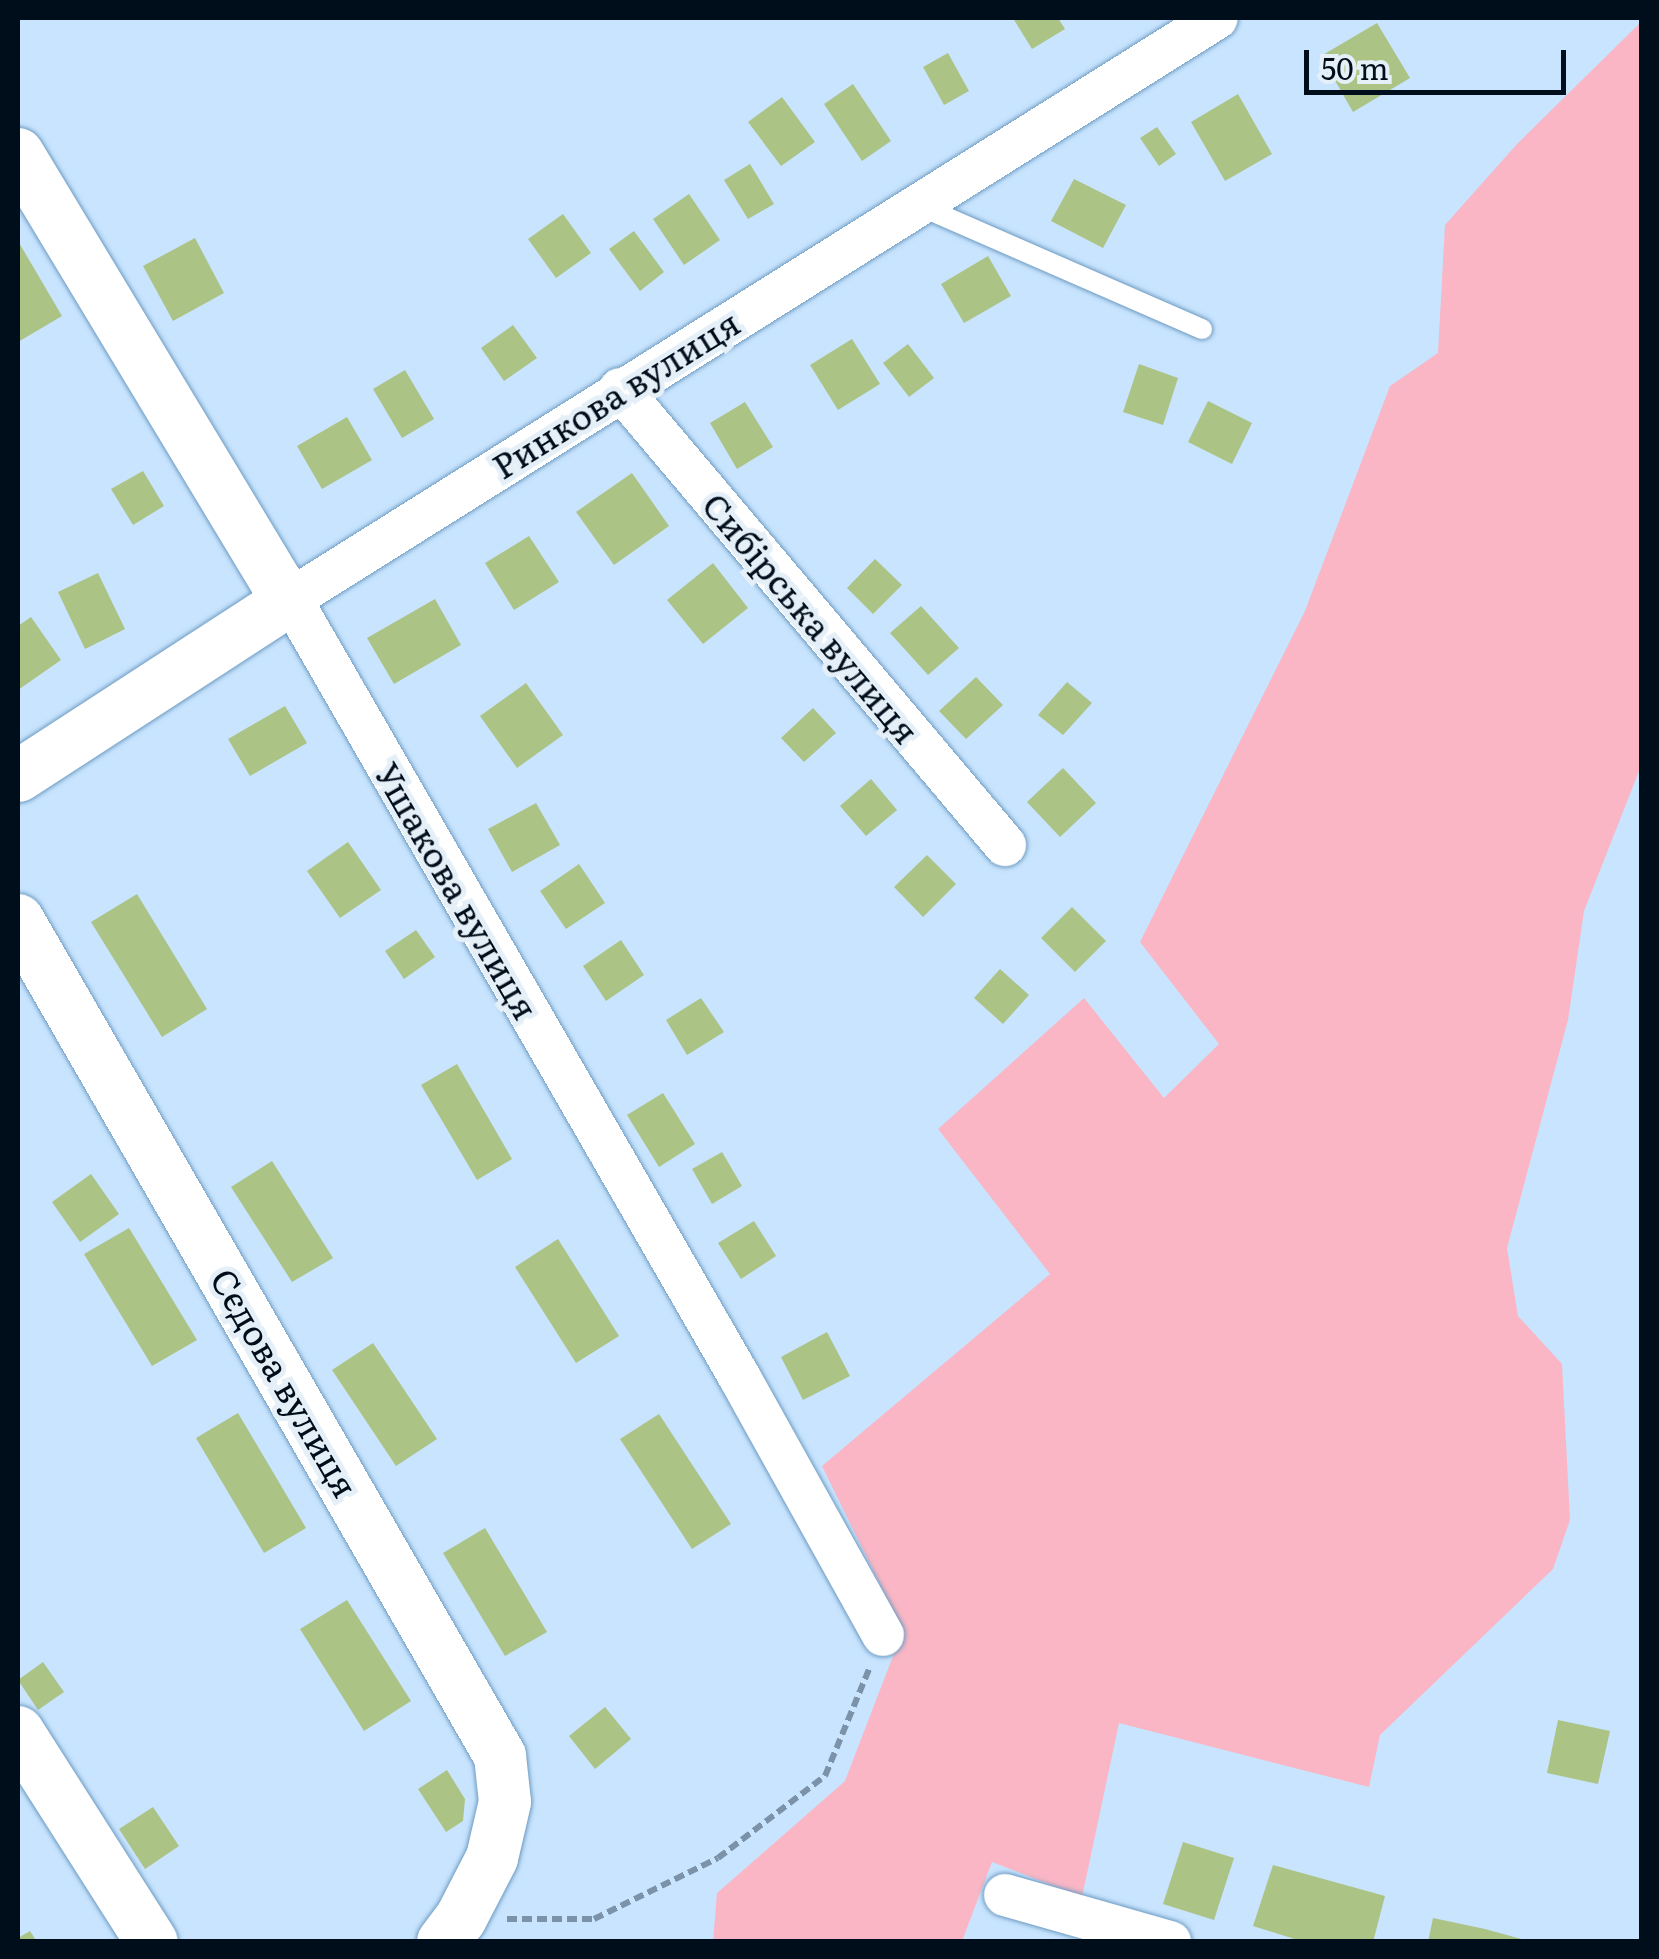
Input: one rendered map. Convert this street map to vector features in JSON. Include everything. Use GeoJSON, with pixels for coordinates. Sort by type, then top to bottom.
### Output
{"type":"FeatureCollection","features":[{"type":"Feature","properties":{"kind":"street","name":"Ринкова вулиця"},"geometry":{"type":"LineString","coordinates":[[18,776],[620,389],[1217,18]]}},
{"type":"Feature","properties":{"kind":"street","name":"Ушакова вулиця"},"geometry":{"type":"LineString","coordinates":[[18,154],[276,582],[291,600],[740,1378],[883,1635]]}},
{"type":"Feature","properties":{"kind":"street","name":"Сибірська вулиця"},"geometry":{"type":"LineString","coordinates":[[620,389],[1005,845]]}},
{"type":"Feature","properties":{"kind":"street","name":"Сєдова вулиця"},"geometry":{"type":"LineString","coordinates":[[18,920],[500,1756],[506,1802],[492,1858],[452,1930]]}},
{"type":"Feature","properties":{"kind":"street"},"geometry":{"type":"LineString","coordinates":[[18,1732],[152,1942]]}},
{"type":"Feature","properties":{"kind":"street"},"geometry":{"type":"LineString","coordinates":[[1004,1894],[1170,1942]]}},
{"type":"Feature","properties":{"kind":"lane"},"geometry":{"type":"LineString","coordinates":[[916,204],[1202,329]]}},
{"type":"Feature","properties":{"kind":"path"},"geometry":{"type":"LineString","coordinates":[[452,1930],[594,1919],[718,1858],[824,1776],[883,1635]]}},
{"type":"Feature","properties":{"kind":"shaded area"},"geometry":{"type":"Polygon","coordinates":[[[1641,22],[1641,766],[1584,911],[1568,1020],[1507,1248],[1518,1316],[1562,1364],[1570,1520],[1553,1569],[1380,1735],[1369,1787],[1119,1723],[1082,1897],[992,1862],[962,1941],[713,1942],[717,1893],[845,1781],[898,1643],[894,1613],[822,1466],[1050,1274],[938,1129],[1084,998],[1164,1098],[1219,1044],[1140,942],[1305,611],[1390,386],[1438,353],[1445,225],[1517,144],[1641,22]]]}},
{"type":"Feature","properties":{"kind":"building"},"geometry":{"type":"Polygon","coordinates":[[[1013,18],[1058,18],[1065,29],[1032,49],[1013,18]]]}},
{"type":"Feature","properties":{"kind":"building"},"geometry":{"type":"Polygon","coordinates":[[[1377,23],[1410,78],[1353,112],[1321,56],[1377,23]]]}},
{"type":"Feature","properties":{"kind":"building"},"geometry":{"type":"Polygon","coordinates":[[[948,53],[969,91],[944,105],[923,67],[948,53]]]}},
{"type":"Feature","properties":{"kind":"building"},"geometry":{"type":"Polygon","coordinates":[[[853,84],[891,141],[862,161],[824,104],[853,84]]]}},
{"type":"Feature","properties":{"kind":"building"},"geometry":{"type":"Polygon","coordinates":[[[1238,94],[1272,154],[1225,181],[1191,122],[1238,94]]]}},
{"type":"Feature","properties":{"kind":"building"},"geometry":{"type":"Polygon","coordinates":[[[782,97],[815,142],[781,166],[748,122],[782,97]]]}},
{"type":"Feature","properties":{"kind":"building"},"geometry":{"type":"Polygon","coordinates":[[[1157,127],[1176,154],[1159,166],[1140,138],[1157,127]]]}},
{"type":"Feature","properties":{"kind":"building"},"geometry":{"type":"Polygon","coordinates":[[[750,164],[774,204],[748,219],[724,180],[750,164]]]}},
{"type":"Feature","properties":{"kind":"building"},"geometry":{"type":"Polygon","coordinates":[[[1074,179],[1126,205],[1103,248],[1051,221],[1074,179]]]}},
{"type":"Feature","properties":{"kind":"building"},"geometry":{"type":"Polygon","coordinates":[[[689,194],[720,240],[684,265],[653,219],[689,194]]]}},
{"type":"Feature","properties":{"kind":"building"},"geometry":{"type":"Polygon","coordinates":[[[563,214],[591,253],[556,278],[528,239],[563,214]]]}},
{"type":"Feature","properties":{"kind":"building"},"geometry":{"type":"Polygon","coordinates":[[[634,231],[664,272],[640,291],[609,249],[634,231]]]}},
{"type":"Feature","properties":{"kind":"building"},"geometry":{"type":"Polygon","coordinates":[[[195,238],[224,293],[173,321],[143,266],[195,238]]]}},
{"type":"Feature","properties":{"kind":"building"},"geometry":{"type":"Polygon","coordinates":[[[18,241],[62,316],[18,342],[18,241]]]}},
{"type":"Feature","properties":{"kind":"building"},"geometry":{"type":"Polygon","coordinates":[[[988,256],[1011,296],[964,323],[941,284],[988,256]]]}},
{"type":"Feature","properties":{"kind":"building"},"geometry":{"type":"Polygon","coordinates":[[[513,325],[537,358],[504,381],[481,348],[513,325]]]}},
{"type":"Feature","properties":{"kind":"building"},"geometry":{"type":"Polygon","coordinates":[[[852,339],[880,384],[838,410],[810,365],[852,339]]]}},
{"type":"Feature","properties":{"kind":"building"},"geometry":{"type":"Polygon","coordinates":[[[908,344],[934,378],[909,397],[883,363],[908,344]]]}},
{"type":"Feature","properties":{"kind":"building"},"geometry":{"type":"Polygon","coordinates":[[[1139,364],[1178,378],[1163,425],[1123,412],[1139,364]]]}},
{"type":"Feature","properties":{"kind":"building"},"geometry":{"type":"Polygon","coordinates":[[[405,370],[434,419],[402,438],[373,389],[405,370]]]}},
{"type":"Feature","properties":{"kind":"building"},"geometry":{"type":"Polygon","coordinates":[[[1208,401],[1252,423],[1232,464],[1188,442],[1208,401]]]}},
{"type":"Feature","properties":{"kind":"building"},"geometry":{"type":"Polygon","coordinates":[[[745,402],[773,447],[737,469],[710,423],[745,402]]]}},
{"type":"Feature","properties":{"kind":"building"},"geometry":{"type":"Polygon","coordinates":[[[347,417],[372,460],[322,489],[297,446],[347,417]]]}},
{"type":"Feature","properties":{"kind":"building"},"geometry":{"type":"Polygon","coordinates":[[[143,471],[164,506],[133,525],[111,489],[143,471]]]}},
{"type":"Feature","properties":{"kind":"building"},"geometry":{"type":"Polygon","coordinates":[[[632,473],[669,526],[614,565],[576,512],[632,473]]]}},
{"type":"Feature","properties":{"kind":"building"},"geometry":{"type":"Polygon","coordinates":[[[529,536],[559,582],[514,610],[485,563],[529,536]]]}},
{"type":"Feature","properties":{"kind":"building"},"geometry":{"type":"Polygon","coordinates":[[[875,559],[902,585],[873,614],[847,588],[875,559]]]}},
{"type":"Feature","properties":{"kind":"building"},"geometry":{"type":"Polygon","coordinates":[[[713,563],[748,608],[703,644],[667,600],[713,563]]]}},
{"type":"Feature","properties":{"kind":"building"},"geometry":{"type":"Polygon","coordinates":[[[98,573],[125,629],[85,649],[58,592],[98,573]]]}},
{"type":"Feature","properties":{"kind":"building"},"geometry":{"type":"Polygon","coordinates":[[[435,599],[461,645],[394,684],[367,638],[435,599]]]}},
{"type":"Feature","properties":{"kind":"building"},"geometry":{"type":"Polygon","coordinates":[[[921,606],[959,648],[928,675],[890,633],[921,606]]]}},
{"type":"Feature","properties":{"kind":"building"},"geometry":{"type":"Polygon","coordinates":[[[31,617],[61,660],[18,690],[18,626],[31,617]]]}},
{"type":"Feature","properties":{"kind":"building"},"geometry":{"type":"Polygon","coordinates":[[[976,677],[1003,705],[966,739],[939,711],[976,677]]]}},
{"type":"Feature","properties":{"kind":"building"},"geometry":{"type":"Polygon","coordinates":[[[1067,682],[1092,703],[1063,735],[1038,715],[1067,682]]]}},
{"type":"Feature","properties":{"kind":"building"},"geometry":{"type":"Polygon","coordinates":[[[526,683],[563,735],[517,768],[480,716],[526,683]]]}},
{"type":"Feature","properties":{"kind":"building"},"geometry":{"type":"Polygon","coordinates":[[[285,706],[307,743],[250,776],[228,739],[285,706]]]}},
{"type":"Feature","properties":{"kind":"building"},"geometry":{"type":"Polygon","coordinates":[[[813,708],[836,733],[804,762],[781,738],[813,708]]]}},
{"type":"Feature","properties":{"kind":"building"},"geometry":{"type":"Polygon","coordinates":[[[1063,768],[1096,803],[1060,837],[1027,802],[1063,768]]]}},
{"type":"Feature","properties":{"kind":"building"},"geometry":{"type":"Polygon","coordinates":[[[871,779],[897,810],[866,836],[840,806],[871,779]]]}},
{"type":"Feature","properties":{"kind":"building"},"geometry":{"type":"Polygon","coordinates":[[[536,803],[560,845],[512,872],[488,829],[536,803]]]}},
{"type":"Feature","properties":{"kind":"building"},"geometry":{"type":"Polygon","coordinates":[[[348,842],[381,890],[340,918],[307,871],[348,842]]]}},
{"type":"Feature","properties":{"kind":"building"},"geometry":{"type":"Polygon","coordinates":[[[927,855],[956,884],[923,917],[894,887],[927,855]]]}},
{"type":"Feature","properties":{"kind":"building"},"geometry":{"type":"Polygon","coordinates":[[[579,864],[605,903],[566,929],[540,891],[579,864]]]}},
{"type":"Feature","properties":{"kind":"building"},"geometry":{"type":"Polygon","coordinates":[[[137,894],[207,1009],[162,1037],[91,922],[137,894]]]}},
{"type":"Feature","properties":{"kind":"building"},"geometry":{"type":"Polygon","coordinates":[[[1072,907],[1106,941],[1075,972],[1041,938],[1072,907]]]}},
{"type":"Feature","properties":{"kind":"building"},"geometry":{"type":"Polygon","coordinates":[[[416,930],[435,957],[404,979],[385,951],[416,930]]]}},
{"type":"Feature","properties":{"kind":"building"},"geometry":{"type":"Polygon","coordinates":[[[621,940],[644,975],[606,1001],[583,966],[621,940]]]}},
{"type":"Feature","properties":{"kind":"building"},"geometry":{"type":"Polygon","coordinates":[[[1000,969],[1029,995],[1003,1024],[974,998],[1000,969]]]}},
{"type":"Feature","properties":{"kind":"building"},"geometry":{"type":"Polygon","coordinates":[[[701,998],[724,1032],[687,1055],[666,1020],[701,998]]]}},
{"type":"Feature","properties":{"kind":"building"},"geometry":{"type":"Polygon","coordinates":[[[457,1064],[512,1159],[477,1180],[421,1085],[457,1064]]]}},
{"type":"Feature","properties":{"kind":"building"},"geometry":{"type":"Polygon","coordinates":[[[663,1093],[695,1144],[659,1167],[627,1115],[663,1093]]]}},
{"type":"Feature","properties":{"kind":"building"},"geometry":{"type":"Polygon","coordinates":[[[722,1152],[742,1186],[712,1204],[692,1169],[722,1152]]]}},
{"type":"Feature","properties":{"kind":"building"},"geometry":{"type":"Polygon","coordinates":[[[272,1161],[333,1258],[292,1282],[231,1187],[272,1161]]]}},
{"type":"Feature","properties":{"kind":"building"},"geometry":{"type":"Polygon","coordinates":[[[91,1174],[119,1214],[80,1242],[52,1202],[91,1174]]]}},
{"type":"Feature","properties":{"kind":"building"},"geometry":{"type":"Polygon","coordinates":[[[754,1221],[776,1256],[741,1279],[718,1243],[754,1221]]]}},
{"type":"Feature","properties":{"kind":"building"},"geometry":{"type":"Polygon","coordinates":[[[129,1228],[197,1340],[152,1366],[84,1254],[129,1228]]]}},
{"type":"Feature","properties":{"kind":"building"},"geometry":{"type":"Polygon","coordinates":[[[558,1239],[619,1336],[576,1363],[515,1267],[558,1239]]]}},
{"type":"Feature","properties":{"kind":"building"},"geometry":{"type":"Polygon","coordinates":[[[827,1332],[850,1376],[803,1400],[781,1357],[827,1332]]]}},
{"type":"Feature","properties":{"kind":"building"},"geometry":{"type":"Polygon","coordinates":[[[373,1343],[437,1439],[396,1466],[332,1370],[373,1343]]]}},
{"type":"Feature","properties":{"kind":"building"},"geometry":{"type":"Polygon","coordinates":[[[238,1413],[306,1528],[264,1553],[196,1438],[238,1413]]]}},
{"type":"Feature","properties":{"kind":"building"},"geometry":{"type":"Polygon","coordinates":[[[659,1414],[731,1524],[692,1549],[620,1439],[659,1414]]]}},
{"type":"Feature","properties":{"kind":"building"},"geometry":{"type":"Polygon","coordinates":[[[485,1528],[547,1632],[505,1656],[443,1553],[485,1528]]]}},
{"type":"Feature","properties":{"kind":"building"},"geometry":{"type":"Polygon","coordinates":[[[347,1600],[411,1701],[364,1731],[300,1629],[347,1600]]]}},
{"type":"Feature","properties":{"kind":"building"},"geometry":{"type":"Polygon","coordinates":[[[43,1662],[64,1692],[38,1710],[18,1680],[43,1662]]]}},
{"type":"Feature","properties":{"kind":"building"},"geometry":{"type":"Polygon","coordinates":[[[605,1707],[631,1739],[595,1769],[569,1736],[605,1707]]]}},
{"type":"Feature","properties":{"kind":"building"},"geometry":{"type":"Polygon","coordinates":[[[1558,1720],[1610,1731],[1598,1784],[1547,1773],[1558,1720]]]}},
{"type":"Feature","properties":{"kind":"building"},"geometry":{"type":"Polygon","coordinates":[[[447,1770],[465,1799],[463,1821],[446,1832],[418,1789],[447,1770]]]}},
{"type":"Feature","properties":{"kind":"building"},"geometry":{"type":"Polygon","coordinates":[[[153,1807],[179,1846],[145,1869],[119,1829],[153,1807]]]}},
{"type":"Feature","properties":{"kind":"building"},"geometry":{"type":"Polygon","coordinates":[[[1183,1842],[1234,1858],[1214,1920],[1163,1904],[1183,1842]]]}},
{"type":"Feature","properties":{"kind":"building"},"geometry":{"type":"Polygon","coordinates":[[[1273,1865],[1385,1896],[1373,1942],[1304,1942],[1253,1926],[1273,1865]]]}},
{"type":"Feature","properties":{"kind":"building"},"geometry":{"type":"Polygon","coordinates":[[[1433,1918],[1485,1929],[1532,1942],[1428,1942],[1433,1918]]]}},
{"type":"Feature","properties":{"kind":"building"},"geometry":{"type":"Polygon","coordinates":[[[30,1931],[37,1942],[18,1942],[18,1938],[30,1931]]]}}]}
